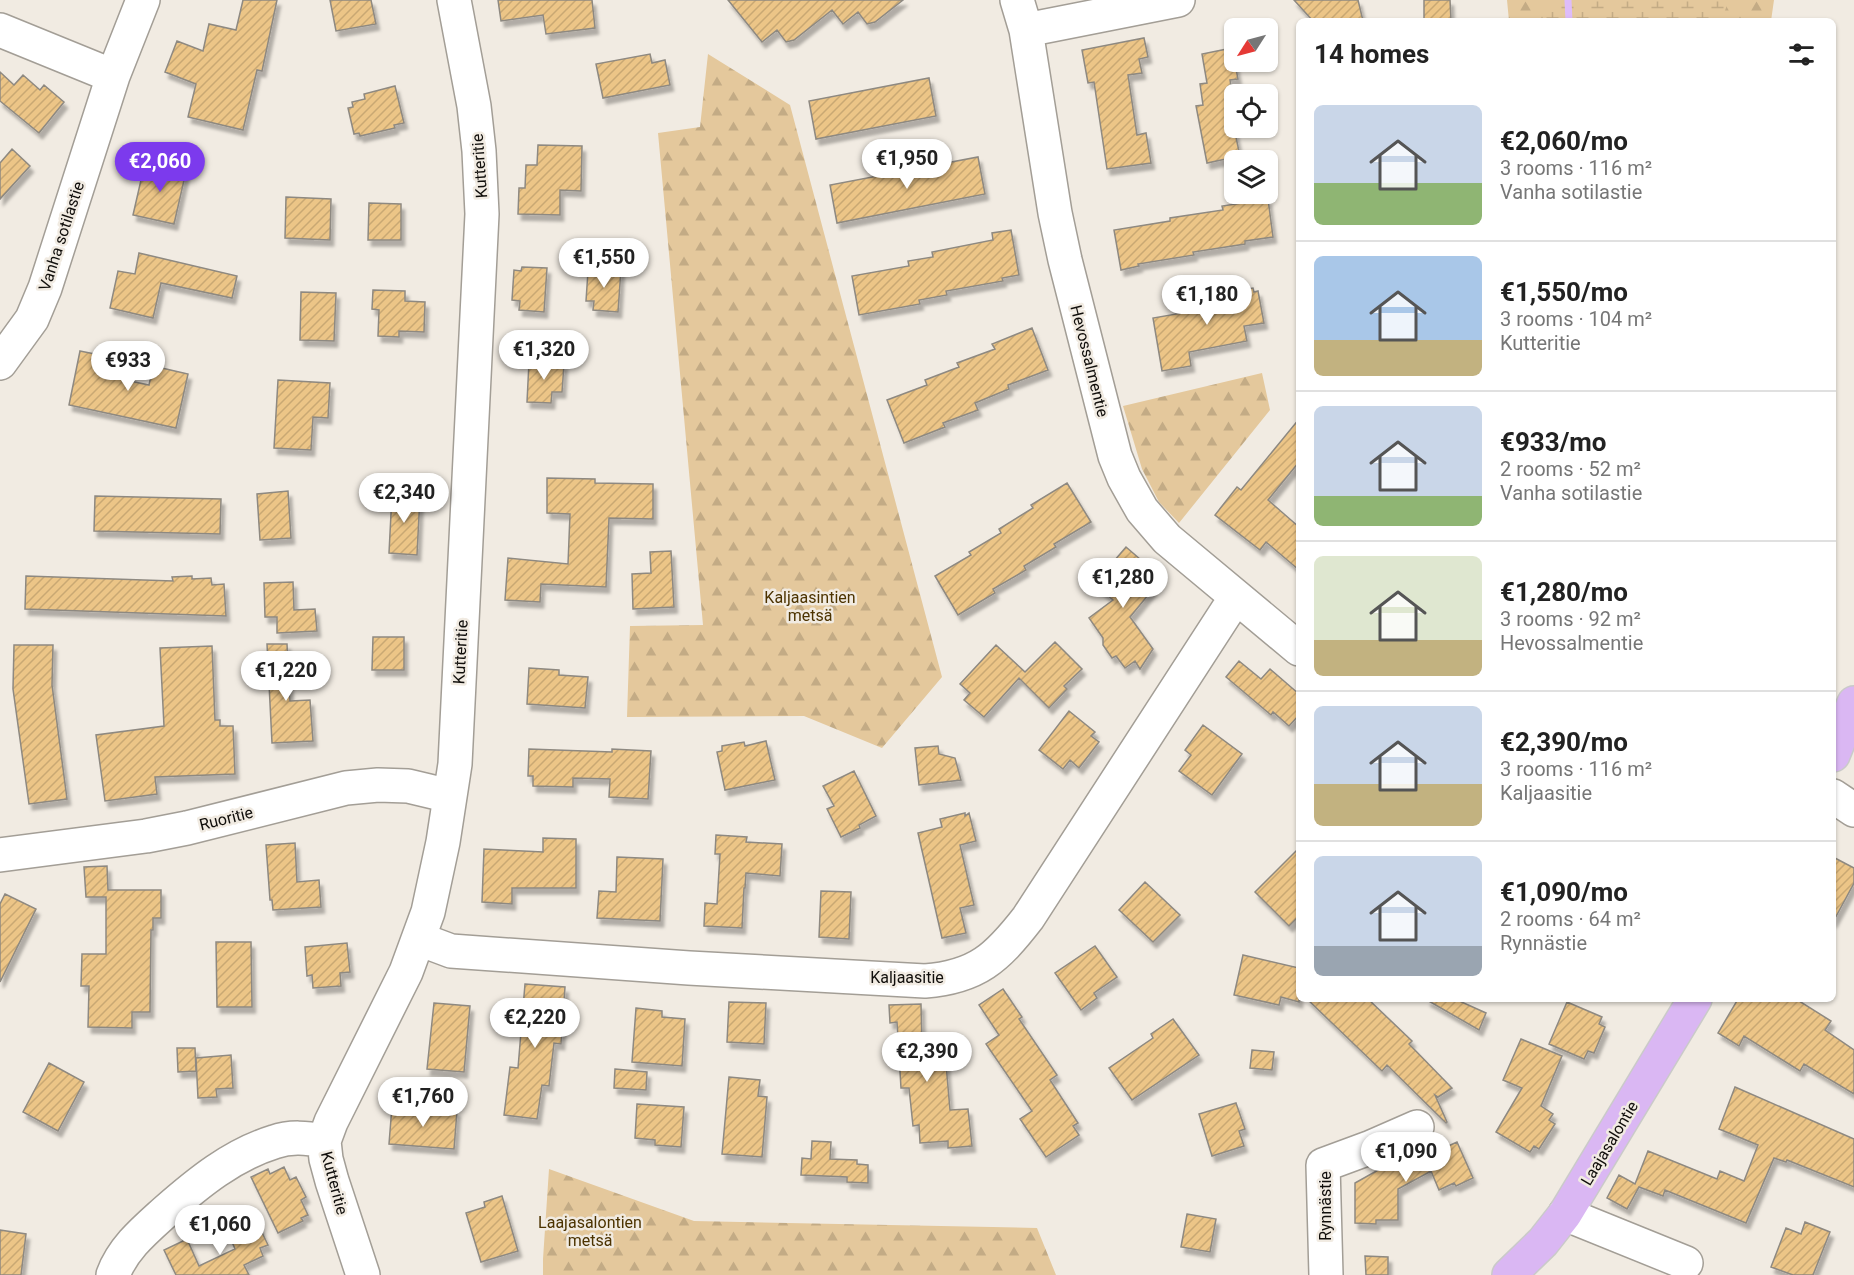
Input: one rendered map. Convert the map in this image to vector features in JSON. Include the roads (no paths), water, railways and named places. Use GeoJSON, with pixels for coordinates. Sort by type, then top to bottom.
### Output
{"type":"FeatureCollection","features":[{"type":"Feature","properties":{"kind":"main road"},"geometry":{"type":"LineString","coordinates":[[1836,748],[1854,703]]}},
{"type":"Feature","properties":{"kind":"main road","name":"Laajasalontie"},"geometry":{"type":"LineString","coordinates":[[1513,1274],[1565,1214],[1693,1002]]}},
{"type":"Feature","properties":{"kind":"street","name":"Vanha sotilastie"},"geometry":{"type":"LineString","coordinates":[[0,363],[32,319],[45,288],[113,76],[143,0]]}},
{"type":"Feature","properties":{"kind":"street","name":"Kutteritie"},"geometry":{"type":"LineString","coordinates":[[363,1275],[332,1182],[324,1141],[331,1122],[393,1000],[419,939],[435,881],[454,764],[482,214],[474,106],[454,0]]}},
{"type":"Feature","properties":{"kind":"street"},"geometry":{"type":"LineString","coordinates":[[1021,15],[1178,0]]}},
{"type":"Feature","properties":{"kind":"street","name":"Hevossalmentie"},"geometry":{"type":"LineString","coordinates":[[1021,15],[1065,260],[1115,456],[1134,496],[1153,524],[1167,539],[1296,647]]}},
{"type":"Feature","properties":{"kind":"street"},"geometry":{"type":"LineString","coordinates":[[0,30],[113,76]]}},
{"type":"Feature","properties":{"kind":"street","name":"Kaljaasitie"},"geometry":{"type":"LineString","coordinates":[[419,939],[451,951],[688,968],[925,981],[960,976],[980,967],[995,956],[1028,918],[1236,597]]}},
{"type":"Feature","properties":{"kind":"street","name":"Ruoritie"},"geometry":{"type":"LineString","coordinates":[[0,855],[146,836],[346,788],[378,785],[408,786],[450,796]]}},
{"type":"Feature","properties":{"kind":"street"},"geometry":{"type":"LineString","coordinates":[[1836,798],[1854,810]]}},
{"type":"Feature","properties":{"kind":"street","name":"Rynnästie"},"geometry":{"type":"LineString","coordinates":[[1326,1275],[1323,1165],[1417,1127]]}},
{"type":"Feature","properties":{"kind":"street"},"geometry":{"type":"LineString","coordinates":[[113,1275],[134,1240],[201,1181],[218,1170],[247,1153],[275,1141],[294,1138],[324,1141]]}},
{"type":"Feature","properties":{"kind":"street"},"geometry":{"type":"LineString","coordinates":[[1565,1214],[1686,1263]]}},
{"type":"Feature","properties":{"kind":"waterway"},"geometry":{"type":"LineString","coordinates":[[1568,0],[1569,18]]}},
{"type":"Feature","properties":{"kind":"park label","name":"Kaljaasintien metsä"},"geometry":{"type":"Point","coordinates":[810,606]}},
{"type":"Feature","properties":{"kind":"park label","name":"Laajasalontien metsä"},"geometry":{"type":"Point","coordinates":[590,1231]}}]}
